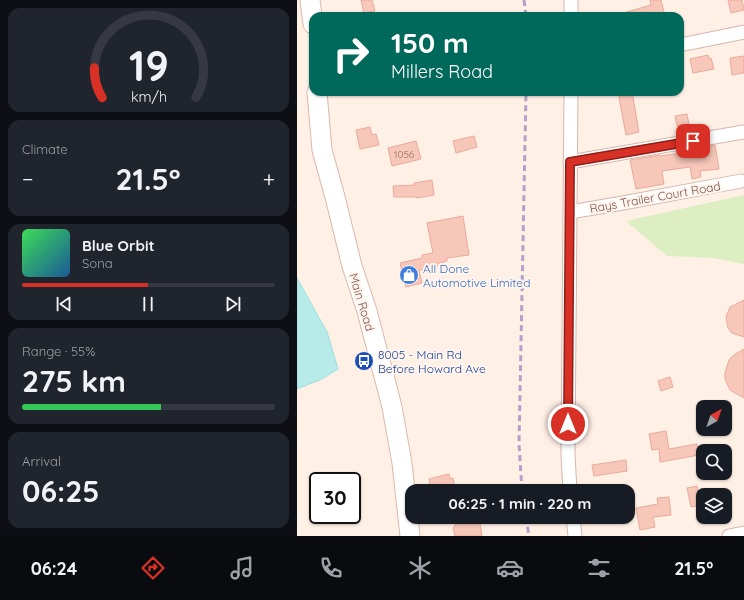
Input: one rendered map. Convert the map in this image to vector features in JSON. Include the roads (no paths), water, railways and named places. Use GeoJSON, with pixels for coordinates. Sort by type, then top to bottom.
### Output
{"type":"FeatureCollection","features":[{"type":"Feature","properties":{"kind":"main road"},"geometry":{"type":"LineString","coordinates":[[311,0],[312,12]]}},
{"type":"Feature","properties":{"kind":"main road","name":"Main Road"},"geometry":{"type":"LineString","coordinates":[[317,96],[322,150],[352,266],[367,311],[392,407],[402,463],[410,536]]}},
{"type":"Feature","properties":{"kind":"street"},"geometry":{"type":"LineString","coordinates":[[571,0],[571,12]]}},
{"type":"Feature","properties":{"kind":"street"},"geometry":{"type":"LineString","coordinates":[[684,44],[744,32]]}},
{"type":"Feature","properties":{"kind":"street"},"geometry":{"type":"LineString","coordinates":[[570,484],[568,455],[571,96]]}},
{"type":"Feature","properties":{"kind":"street"},"geometry":{"type":"LineString","coordinates":[[570,162],[744,132]]}},
{"type":"Feature","properties":{"kind":"street","name":"Rays Trailer Court Road"},"geometry":{"type":"LineString","coordinates":[[570,212],[741,181]]}},
{"type":"Feature","properties":{"kind":"street"},"geometry":{"type":"LineString","coordinates":[[574,524],[575,536]]}},
{"type":"Feature","properties":{"kind":"street"},"geometry":{"type":"LineString","coordinates":[[729,536],[744,533]]}},
{"type":"Feature","properties":{"kind":"water"},"geometry":{"type":"Polygon","coordinates":[[[297,278],[327,332],[338,369],[322,379],[297,389],[297,278]]]}},
{"type":"Feature","properties":{"kind":"railway"},"geometry":{"type":"LineString","coordinates":[[524,0],[526,12]]}},
{"type":"Feature","properties":{"kind":"railway"},"geometry":{"type":"LineString","coordinates":[[522,484],[519,444],[526,96]]}},
{"type":"Feature","properties":{"kind":"railway"},"geometry":{"type":"LineString","coordinates":[[527,524],[529,536]]}},
{"type":"Feature","properties":{"kind":"place","name":"All Done Automotive Limited"},"geometry":{"type":"Point","coordinates":[409,275]}},
{"type":"Feature","properties":{"kind":"place","name":"8005 - Main Rd Before Howard Ave"},"geometry":{"type":"Point","coordinates":[364,361]}}]}
